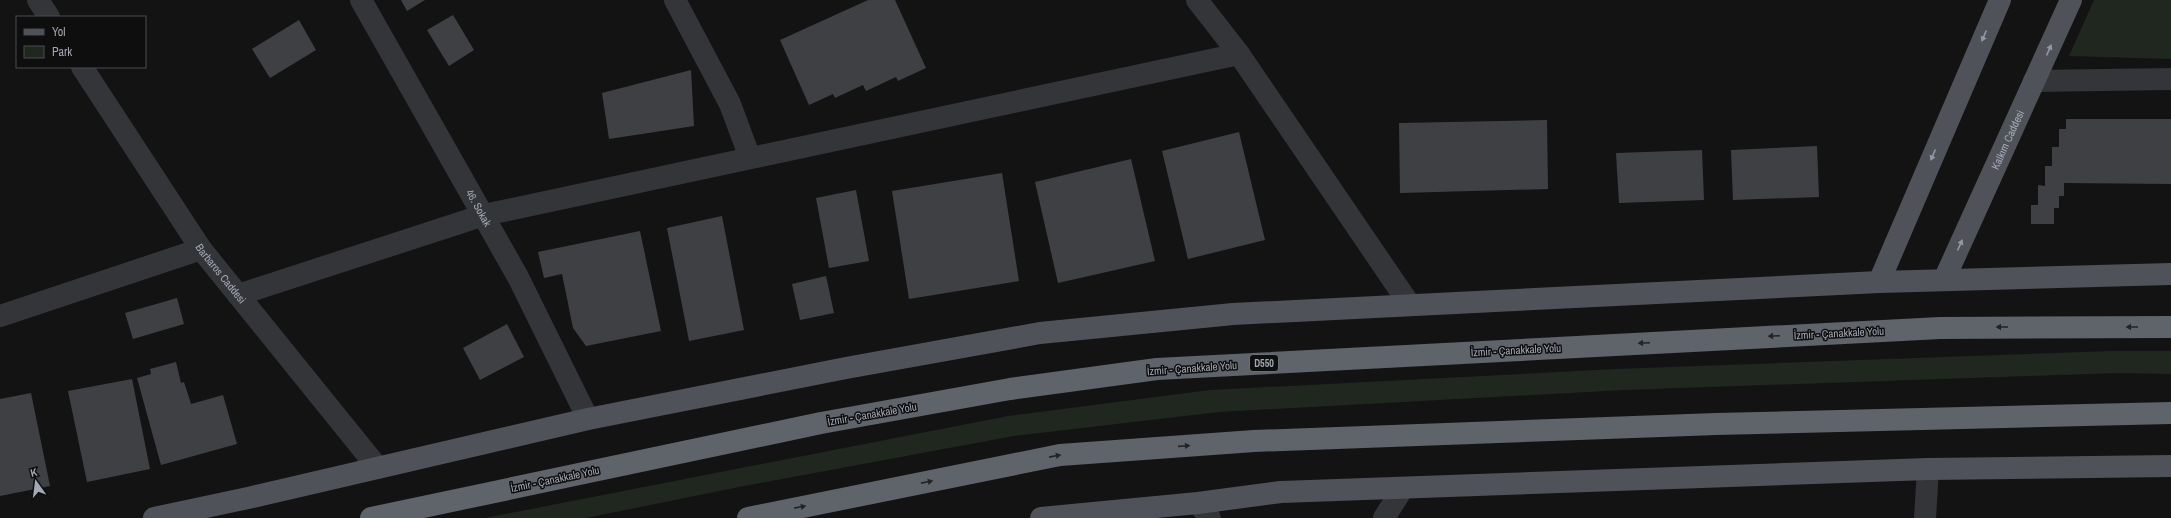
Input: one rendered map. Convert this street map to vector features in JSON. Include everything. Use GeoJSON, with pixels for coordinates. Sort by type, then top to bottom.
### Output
{"type":"FeatureCollection","features":[{"type":"Feature","properties":{"kind":"highway","name":"İzmir - Çanakkale Yolu"},"geometry":{"type":"LineString","coordinates":[[371,518],[821,423],[1010,389],[1157,369],[1940,328],[2171,326]]}},
{"type":"Feature","properties":{"kind":"highway"},"geometry":{"type":"LineString","coordinates":[[748,518],[1068,455],[1254,441],[1668,425],[2171,412]]}},
{"type":"Feature","properties":{"kind":"main road"},"geometry":{"type":"LineString","coordinates":[[1879,282],[2000,0]]}},
{"type":"Feature","properties":{"kind":"main road","name":"Kalkım Caddesi"},"geometry":{"type":"LineString","coordinates":[[1944,280],[2071,0]]}},
{"type":"Feature","properties":{"kind":"main road"},"geometry":{"type":"LineString","coordinates":[[154,518],[588,419],[846,368],[1040,333],[1232,314],[1879,282],[2171,274]]}},
{"type":"Feature","properties":{"kind":"main road"},"geometry":{"type":"LineString","coordinates":[[1041,518],[1204,511],[1281,492],[1928,469],[2171,466]]}},
{"type":"Feature","properties":{"kind":"street"},"geometry":{"type":"LineString","coordinates":[[38,0],[48,16]]}},
{"type":"Feature","properties":{"kind":"street","name":"46. Sokak"},"geometry":{"type":"LineString","coordinates":[[361,0],[518,277],[588,419]]}},
{"type":"Feature","properties":{"kind":"street"},"geometry":{"type":"LineString","coordinates":[[675,0],[730,104],[750,158]]}},
{"type":"Feature","properties":{"kind":"street"},"geometry":{"type":"LineString","coordinates":[[1196,0],[1238,54],[1410,305]]}},
{"type":"Feature","properties":{"kind":"street"},"geometry":{"type":"LineString","coordinates":[[238,296],[484,215],[1238,54]]}},
{"type":"Feature","properties":{"kind":"street","name":"Barbaros Caddesi"},"geometry":{"type":"LineString","coordinates":[[83,68],[201,249],[378,468]]}},
{"type":"Feature","properties":{"kind":"street"},"geometry":{"type":"LineString","coordinates":[[2034,81],[2171,79]]}},
{"type":"Feature","properties":{"kind":"street"},"geometry":{"type":"LineString","coordinates":[[0,316],[201,249]]}},
{"type":"Feature","properties":{"kind":"street"},"geometry":{"type":"LineString","coordinates":[[1925,518],[1928,469]]}},
{"type":"Feature","properties":{"kind":"street"},"geometry":{"type":"LineString","coordinates":[[1384,518],[1403,488]]}},
{"type":"Feature","properties":{"kind":"green space"},"geometry":{"type":"Polygon","coordinates":[[[2094,0],[2171,0],[2171,59],[2069,56],[2094,0]]]}},
{"type":"Feature","properties":{"kind":"green space"},"geometry":{"type":"Polygon","coordinates":[[[2110,351],[2171,351],[2171,374],[2117,373],[1624,390],[1219,412],[1014,436],[744,486],[586,518],[485,518],[1008,416],[1210,390],[1616,369],[2110,351]]]}},
{"type":"Feature","properties":{"kind":"building"},"geometry":{"type":"Polygon","coordinates":[[[401,0],[425,0],[407,11],[401,0]]]}},
{"type":"Feature","properties":{"kind":"building"},"geometry":{"type":"Polygon","coordinates":[[[868,0],[895,0],[926,68],[898,81],[896,77],[866,91],[863,85],[835,98],[833,94],[809,105],[780,40],[868,0]]]}},
{"type":"Feature","properties":{"kind":"building"},"geometry":{"type":"Polygon","coordinates":[[[453,15],[474,50],[449,66],[427,30],[453,15]]]}},
{"type":"Feature","properties":{"kind":"building"},"geometry":{"type":"Polygon","coordinates":[[[299,20],[316,50],[270,78],[252,49],[299,20]]]}},
{"type":"Feature","properties":{"kind":"building"},"geometry":{"type":"Polygon","coordinates":[[[691,70],[694,126],[609,139],[602,93],[691,70]]]}},
{"type":"Feature","properties":{"kind":"building"},"geometry":{"type":"Polygon","coordinates":[[[2066,119],[2171,119],[2171,184],[2064,183],[2064,196],[2059,196],[2059,208],[2054,208],[2054,224],[2031,224],[2031,205],[2038,205],[2038,185],[2045,186],[2045,166],[2052,166],[2052,147],[2059,147],[2059,129],[2066,129],[2066,119]]]}},
{"type":"Feature","properties":{"kind":"building"},"geometry":{"type":"Polygon","coordinates":[[[1547,120],[1548,189],[1400,193],[1399,123],[1547,120]]]}},
{"type":"Feature","properties":{"kind":"building"},"geometry":{"type":"Polygon","coordinates":[[[1239,132],[1265,240],[1188,259],[1162,151],[1239,132]]]}},
{"type":"Feature","properties":{"kind":"building"},"geometry":{"type":"Polygon","coordinates":[[[1817,146],[1819,197],[1733,200],[1731,150],[1817,146]]]}},
{"type":"Feature","properties":{"kind":"building"},"geometry":{"type":"Polygon","coordinates":[[[1702,150],[1704,200],[1619,203],[1616,153],[1702,150]]]}},
{"type":"Feature","properties":{"kind":"building"},"geometry":{"type":"Polygon","coordinates":[[[1131,159],[1155,261],[1058,283],[1035,182],[1131,159]]]}},
{"type":"Feature","properties":{"kind":"building"},"geometry":{"type":"Polygon","coordinates":[[[1002,173],[1019,281],[909,299],[892,191],[1002,173]]]}},
{"type":"Feature","properties":{"kind":"building"},"geometry":{"type":"Polygon","coordinates":[[[856,190],[869,261],[829,268],[816,198],[856,190]]]}},
{"type":"Feature","properties":{"kind":"building"},"geometry":{"type":"Polygon","coordinates":[[[722,216],[744,330],[689,341],[667,228],[722,216]]]}},
{"type":"Feature","properties":{"kind":"building"},"geometry":{"type":"Polygon","coordinates":[[[640,231],[661,331],[586,346],[573,328],[562,274],[544,278],[538,252],[640,231]]]}},
{"type":"Feature","properties":{"kind":"building"},"geometry":{"type":"Polygon","coordinates":[[[826,276],[834,313],[800,320],[792,284],[826,276]]]}},
{"type":"Feature","properties":{"kind":"building"},"geometry":{"type":"Polygon","coordinates":[[[177,298],[184,324],[133,339],[125,313],[177,298]]]}},
{"type":"Feature","properties":{"kind":"building"},"geometry":{"type":"Polygon","coordinates":[[[507,324],[524,357],[480,380],[463,348],[507,324]]]}},
{"type":"Feature","properties":{"kind":"building"},"geometry":{"type":"Polygon","coordinates":[[[176,362],[181,383],[184,382],[191,404],[223,395],[237,444],[161,465],[137,378],[151,374],[150,369],[176,362]]]}},
{"type":"Feature","properties":{"kind":"building"},"geometry":{"type":"Polygon","coordinates":[[[132,379],[150,469],[87,482],[68,391],[132,379]]]}},
{"type":"Feature","properties":{"kind":"building"},"geometry":{"type":"Polygon","coordinates":[[[31,393],[50,486],[0,496],[0,399],[31,393]]]}}]}
